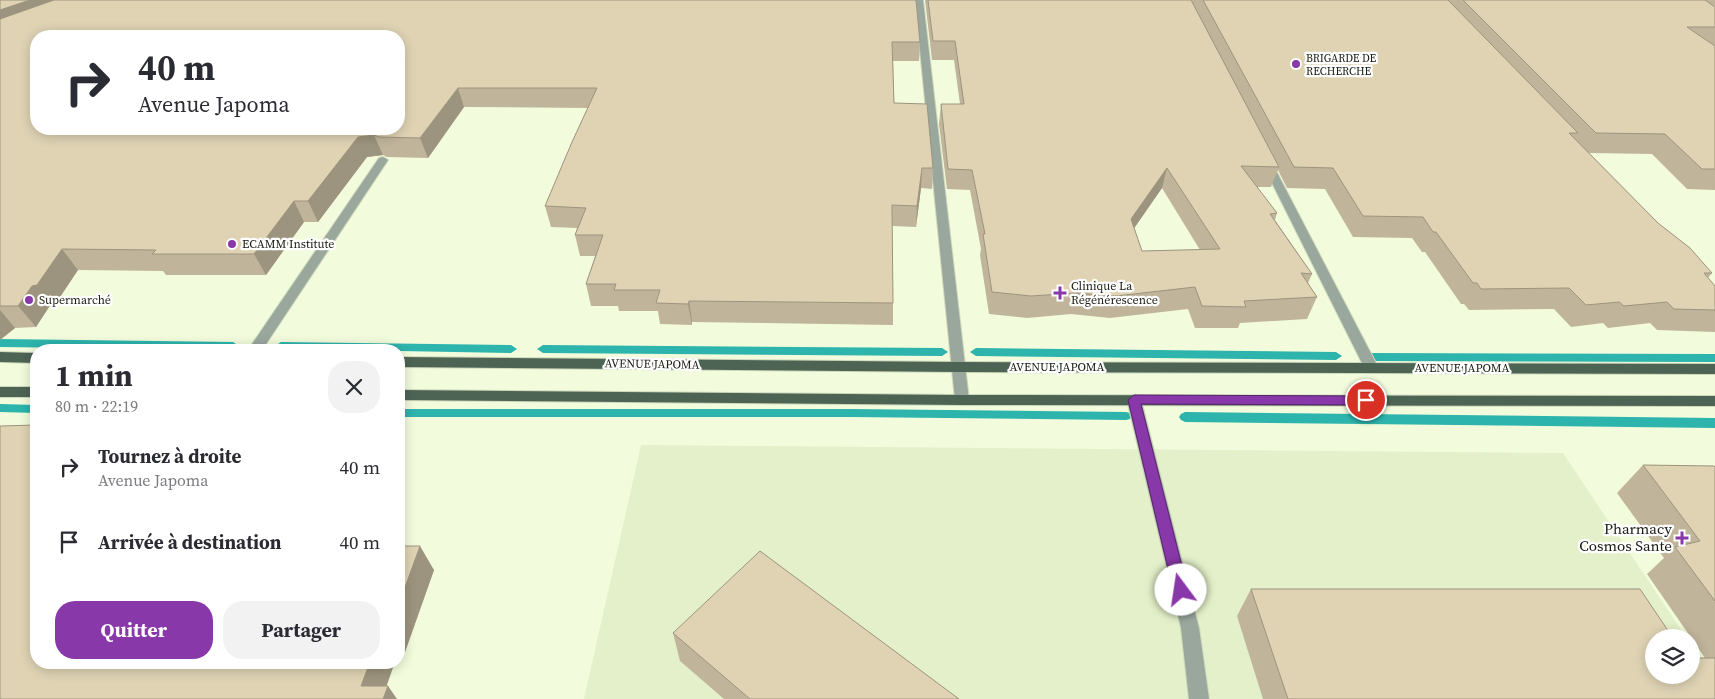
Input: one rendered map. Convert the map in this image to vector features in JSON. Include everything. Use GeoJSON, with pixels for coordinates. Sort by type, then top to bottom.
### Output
{"type":"FeatureCollection","features":[{"type":"Feature","properties":{"kind":"main road"},"geometry":{"type":"LineString","coordinates":[[0,357],[30,358]]}},
{"type":"Feature","properties":{"kind":"main road","name":"AVENUE JAPOMA"},"geometry":{"type":"LineString","coordinates":[[405,362],[959,367],[1715,369]]}},
{"type":"Feature","properties":{"kind":"main road"},"geometry":{"type":"LineString","coordinates":[[0,392],[30,392]]}},
{"type":"Feature","properties":{"kind":"main road"},"geometry":{"type":"LineString","coordinates":[[405,395],[962,400],[1715,401]]}},
{"type":"Feature","properties":{"kind":"street"},"geometry":{"type":"LineString","coordinates":[[919,0],[962,400]]}},
{"type":"Feature","properties":{"kind":"street"},"geometry":{"type":"LineString","coordinates":[[1259,149],[1371,367]]}},
{"type":"Feature","properties":{"kind":"street"},"geometry":{"type":"LineString","coordinates":[[259,344],[383,160]]}},
{"type":"Feature","properties":{"kind":"street"},"geometry":{"type":"LineString","coordinates":[[1134,400],[1190,628],[1199,699]]}},
{"type":"Feature","properties":{"kind":"shaded area"},"geometry":{"type":"Polygon","coordinates":[[[641,445],[1563,453],[1681,629],[1645,629],[1645,684],[1700,684],[1700,659],[1715,682],[1715,699],[584,699],[641,445]]]}},
{"type":"Feature","properties":{"kind":"building"},"geometry":{"type":"Polygon","coordinates":[[[0,0],[30,0],[0,10],[0,0]]]}},
{"type":"Feature","properties":{"kind":"building"},"geometry":{"type":"Polygon","coordinates":[[[54,0],[916,0],[920,42],[892,42],[894,103],[927,104],[933,168],[922,168],[917,206],[892,205],[893,303],[689,301],[688,304],[656,303],[660,290],[614,290],[616,284],[586,284],[603,235],[575,235],[586,208],[545,206],[597,88],[458,88],[420,138],[379,137],[374,135],[358,137],[308,201],[294,201],[254,254],[152,254],[156,250],[62,249],[37,285],[32,286],[18,306],[0,306],[0,19],[54,0]]]}},
{"type":"Feature","properties":{"kind":"building"},"geometry":{"type":"Polygon","coordinates":[[[928,0],[1191,0],[1279,167],[1241,166],[1277,213],[1270,214],[1312,274],[1301,273],[1317,297],[1244,301],[1246,307],[1202,306],[1195,287],[1116,296],[1076,293],[1031,296],[992,292],[983,234],[985,234],[972,170],[948,169],[941,104],[964,104],[955,41],[933,41],[928,0]],[[1167,168],[1131,219],[1142,251],[1220,249],[1167,168]]]}},
{"type":"Feature","properties":{"kind":"building"},"geometry":{"type":"Polygon","coordinates":[[[1203,0],[1448,0],[1578,133],[1569,133],[1658,223],[1690,248],[1712,273],[1704,273],[1715,286],[1715,310],[1674,309],[1667,302],[1624,306],[1619,302],[1586,305],[1569,288],[1481,289],[1477,283],[1473,283],[1423,217],[1363,216],[1333,168],[1294,167],[1203,0]]]}},
{"type":"Feature","properties":{"kind":"building"},"geometry":{"type":"Polygon","coordinates":[[[1463,0],[1705,0],[1715,7],[1715,27],[1687,27],[1715,46],[1715,169],[1702,169],[1665,134],[1596,133],[1463,0]]]}},
{"type":"Feature","properties":{"kind":"building"},"geometry":{"type":"Polygon","coordinates":[[[30,425],[30,669],[367,669],[361,686],[388,686],[383,699],[0,699],[0,426],[30,425]]]}},
{"type":"Feature","properties":{"kind":"building"},"geometry":{"type":"Polygon","coordinates":[[[1643,465],[1715,467],[1715,601],[1675,547],[1700,541],[1643,465]]]}},
{"type":"Feature","properties":{"kind":"building"},"geometry":{"type":"Polygon","coordinates":[[[405,546],[420,546],[405,587],[405,546]]]}},
{"type":"Feature","properties":{"kind":"building"},"geometry":{"type":"Polygon","coordinates":[[[760,551],[959,699],[750,699],[673,633],[760,551]]]}},
{"type":"Feature","properties":{"kind":"building"},"geometry":{"type":"Polygon","coordinates":[[[1251,589],[1640,589],[1667,629],[1645,629],[1645,684],[1700,684],[1700,658],[1715,658],[1715,699],[1288,699],[1251,589]]]}},
{"type":"Feature","properties":{"kind":"waterway"},"geometry":{"type":"LineString","coordinates":[[0,343],[78,344]]}},
{"type":"Feature","properties":{"kind":"waterway"},"geometry":{"type":"LineString","coordinates":[[405,348],[511,349]]}},
{"type":"Feature","properties":{"kind":"waterway"},"geometry":{"type":"LineString","coordinates":[[543,349],[942,352]]}},
{"type":"Feature","properties":{"kind":"waterway"},"geometry":{"type":"LineString","coordinates":[[976,352],[1336,356]]}},
{"type":"Feature","properties":{"kind":"waterway"},"geometry":{"type":"LineString","coordinates":[[1369,357],[1715,358]]}},
{"type":"Feature","properties":{"kind":"waterway"},"geometry":{"type":"LineString","coordinates":[[0,408],[30,409]]}},
{"type":"Feature","properties":{"kind":"waterway"},"geometry":{"type":"LineString","coordinates":[[405,413],[850,413],[1126,416]]}},
{"type":"Feature","properties":{"kind":"waterway"},"geometry":{"type":"LineString","coordinates":[[1185,417],[1715,423]]}},
{"type":"Feature","properties":{"kind":"place","name":"BRIGARDE DE RECHERCHE"},"geometry":{"type":"Point","coordinates":[1296,64]}},
{"type":"Feature","properties":{"kind":"place","name":"ECAMM Institute"},"geometry":{"type":"Point","coordinates":[232,244]}},
{"type":"Feature","properties":{"kind":"place","name":"Clinique La Régénérescence"},"geometry":{"type":"Point","coordinates":[1060,293]}},
{"type":"Feature","properties":{"kind":"place","name":"Supermarché"},"geometry":{"type":"Point","coordinates":[29,300]}},
{"type":"Feature","properties":{"kind":"place","name":"Pharmacy Cosmos Sante"},"geometry":{"type":"Point","coordinates":[1682,538]}},
{"type":"Feature","properties":{"kind":"route"},"geometry":{"type":"LineString","coordinates":[[1181,590],[1134,400],[1366,400]]}}]}
